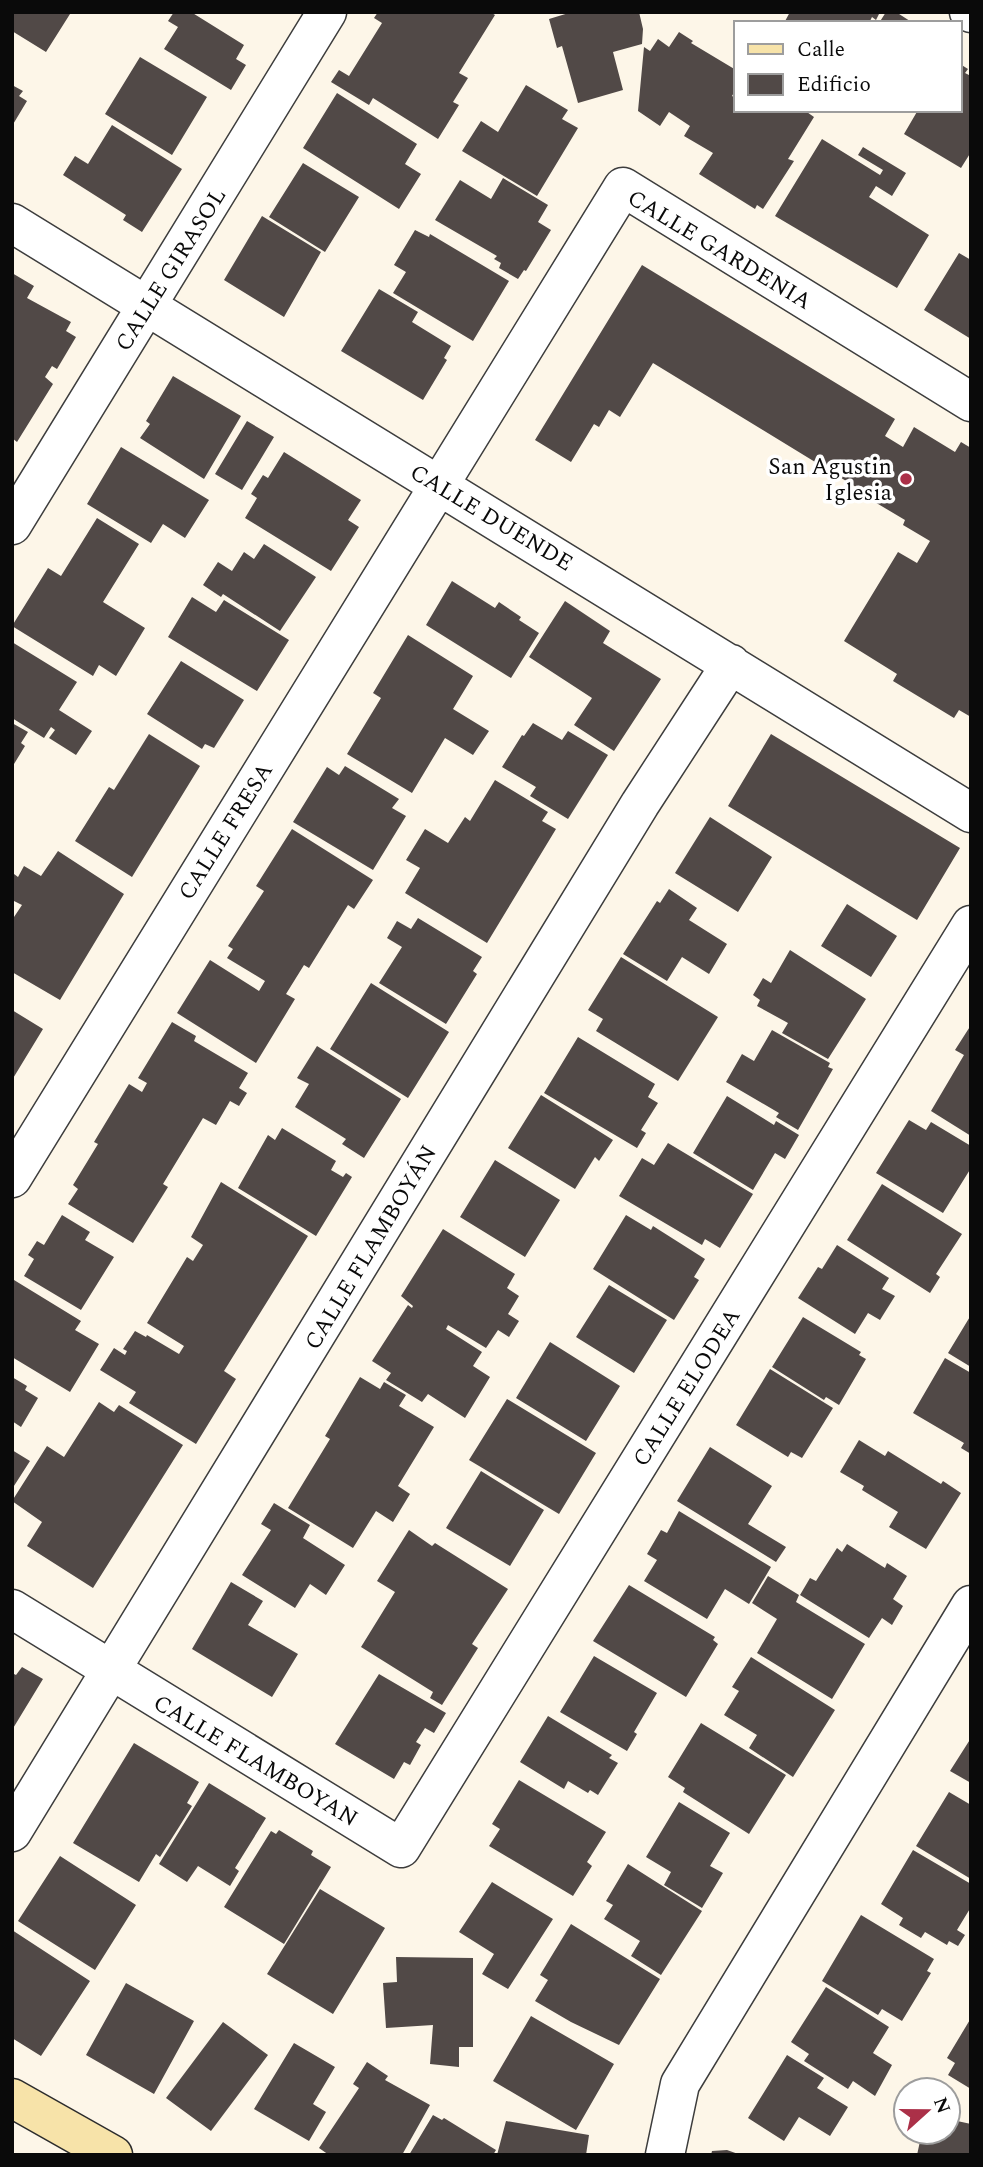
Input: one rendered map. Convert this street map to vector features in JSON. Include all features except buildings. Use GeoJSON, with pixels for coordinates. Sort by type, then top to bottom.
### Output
{"type":"FeatureCollection","features":[{"type":"Feature","properties":{"kind":"main road"},"geometry":{"type":"LineString","coordinates":[[12,2098],[113,2155]]}},
{"type":"Feature","properties":{"kind":"street","name":"CALLE GIRASOL"},"geometry":{"type":"LineString","coordinates":[[12,525],[327,12]]}},
{"type":"Feature","properties":{"kind":"street","name":"CALLE GARDENIA"},"geometry":{"type":"LineString","coordinates":[[439,485],[623,187],[971,402]]}},
{"type":"Feature","properties":{"kind":"street","name":"CALLE DUENDE"},"geometry":{"type":"LineString","coordinates":[[12,223],[971,813]]}},
{"type":"Feature","properties":{"kind":"street","name":"CALLE FRESA"},"geometry":{"type":"LineString","coordinates":[[12,1178],[439,485]]}},
{"type":"Feature","properties":{"kind":"street","name":"CALLE FLAMBOYÁN"},"geometry":{"type":"LineString","coordinates":[[12,1832],[640,804],[731,664]]}},
{"type":"Feature","properties":{"kind":"street","name":"CALLE ELODEA"},"geometry":{"type":"LineString","coordinates":[[401,1847],[971,925]]}},
{"type":"Feature","properties":{"kind":"street"},"geometry":{"type":"LineString","coordinates":[[665,2155],[680,2084],[971,1605]]}},
{"type":"Feature","properties":{"kind":"street"},"geometry":{"type":"LineString","coordinates":[[12,1609],[112,1672]]}},
{"type":"Feature","properties":{"kind":"street","name":"CALLE FLAMBOYAN"},"geometry":{"type":"LineString","coordinates":[[112,1672],[401,1847]]}},
{"type":"Feature","properties":{"kind":"place","name":"San Agustin Iglesia"},"geometry":{"type":"Point","coordinates":[906,479]}}]}
